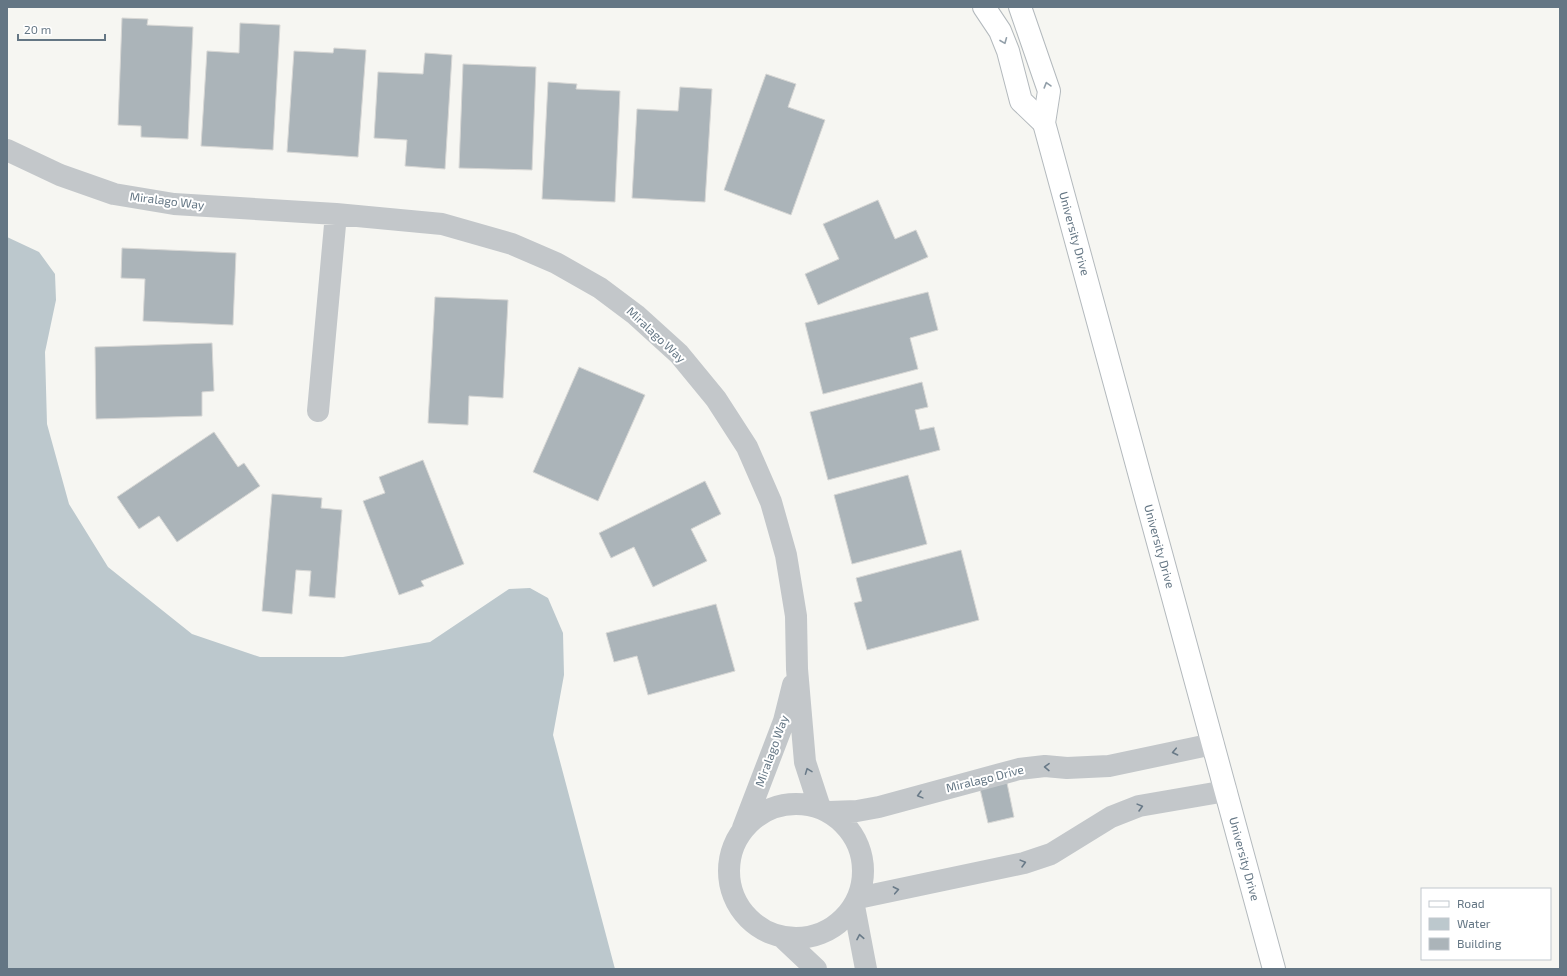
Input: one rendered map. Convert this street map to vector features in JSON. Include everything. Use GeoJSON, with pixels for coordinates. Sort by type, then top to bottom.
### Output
{"type":"FeatureCollection","features":[{"type":"Feature","properties":{"kind":"main road"},"geometry":{"type":"LineString","coordinates":[[984,7],[1000,31],[1008,51],[1021,101],[1044,123]]}},
{"type":"Feature","properties":{"kind":"main road","name":"University Drive"},"geometry":{"type":"LineString","coordinates":[[1020,7],[1049,91],[1044,123],[1274,969]]}},
{"type":"Feature","properties":{"kind":"street","name":"Miralago Way"},"geometry":{"type":"LineString","coordinates":[[7,150],[60,175],[114,194],[174,204],[336,214],[442,224],[512,244],[556,263],[600,288],[636,315],[679,354],[716,399],[747,447],[771,502],[786,555],[796,616],[797,668],[805,762],[824,810]]}},
{"type":"Feature","properties":{"kind":"street"},"geometry":{"type":"LineString","coordinates":[[318,411],[336,214]]}},
{"type":"Feature","properties":{"kind":"street","name":"Miralago Way"},"geometry":{"type":"LineString","coordinates":[[741,832],[784,721],[797,668]]}},
{"type":"Feature","properties":{"kind":"street","name":"Miralago Drive"},"geometry":{"type":"LineString","coordinates":[[824,810],[857,810],[879,807],[1019,769],[1045,766],[1067,768],[1108,766],[1213,744]]}},
{"type":"Feature","properties":{"kind":"street"},"geometry":{"type":"LineString","coordinates":[[866,969],[856,902],[864,871],[862,853],[854,836],[843,822],[824,810],[810,805],[790,804],[772,808],[754,818],[741,832],[732,849],[729,868],[733,892],[737,904],[749,919],[764,930],[782,937],[803,938],[823,933],[840,922],[856,902],[1024,863],[1051,854],[1111,817],[1139,806],[1226,791]]}},
{"type":"Feature","properties":{"kind":"street"},"geometry":{"type":"LineString","coordinates":[[782,937],[816,969]]}},
{"type":"Feature","properties":{"kind":"water"},"geometry":{"type":"Polygon","coordinates":[[[7,237],[39,252],[55,274],[56,300],[45,352],[47,424],[69,504],[108,567],[192,634],[260,657],[343,657],[430,642],[509,589],[530,588],[548,598],[563,633],[564,675],[553,735],[615,969],[7,969],[7,237]]]}},
{"type":"Feature","properties":{"kind":"building"},"geometry":{"type":"Polygon","coordinates":[[[122,18],[148,19],[147,25],[193,27],[188,139],[141,137],[141,126],[118,125],[122,18]]]}},
{"type":"Feature","properties":{"kind":"building"},"geometry":{"type":"Polygon","coordinates":[[[240,23],[280,25],[273,150],[201,146],[207,51],[239,53],[240,23]]]}},
{"type":"Feature","properties":{"kind":"building"},"geometry":{"type":"Polygon","coordinates":[[[334,48],[366,50],[358,157],[287,152],[294,51],[333,53],[334,48]]]}},
{"type":"Feature","properties":{"kind":"building"},"geometry":{"type":"Polygon","coordinates":[[[425,53],[452,55],[445,169],[405,166],[407,140],[374,138],[378,72],[423,74],[425,53]]]}},
{"type":"Feature","properties":{"kind":"building"},"geometry":{"type":"Polygon","coordinates":[[[463,64],[536,67],[532,170],[459,168],[463,64]]]}},
{"type":"Feature","properties":{"kind":"building"},"geometry":{"type":"Polygon","coordinates":[[[766,74],[796,84],[788,107],[825,120],[791,215],[724,190],[766,74]]]}},
{"type":"Feature","properties":{"kind":"building"},"geometry":{"type":"Polygon","coordinates":[[[548,82],[577,84],[576,89],[620,91],[615,202],[542,199],[548,82]]]}},
{"type":"Feature","properties":{"kind":"building"},"geometry":{"type":"Polygon","coordinates":[[[680,87],[712,89],[705,202],[632,198],[637,109],[678,111],[680,87]]]}},
{"type":"Feature","properties":{"kind":"building"},"geometry":{"type":"Polygon","coordinates":[[[878,200],[895,239],[916,230],[928,257],[818,305],[805,274],[839,259],[823,224],[878,200]]]}},
{"type":"Feature","properties":{"kind":"building"},"geometry":{"type":"Polygon","coordinates":[[[122,248],[236,253],[233,325],[143,321],[145,279],[121,278],[122,248]]]}},
{"type":"Feature","properties":{"kind":"building"},"geometry":{"type":"Polygon","coordinates":[[[928,292],[938,330],[910,338],[918,369],[823,394],[805,323],[928,292]]]}},
{"type":"Feature","properties":{"kind":"building"},"geometry":{"type":"Polygon","coordinates":[[[435,297],[508,300],[503,398],[469,396],[468,425],[428,423],[435,297]]]}},
{"type":"Feature","properties":{"kind":"building"},"geometry":{"type":"Polygon","coordinates":[[[212,343],[214,391],[202,392],[202,416],[96,419],[95,347],[212,343]]]}},
{"type":"Feature","properties":{"kind":"building"},"geometry":{"type":"Polygon","coordinates":[[[579,367],[645,395],[598,501],[533,472],[579,367]]]}},
{"type":"Feature","properties":{"kind":"building"},"geometry":{"type":"Polygon","coordinates":[[[922,382],[928,407],[915,410],[920,430],[934,427],[940,450],[828,480],[810,412],[922,382]]]}},
{"type":"Feature","properties":{"kind":"building"},"geometry":{"type":"Polygon","coordinates":[[[214,432],[238,467],[244,463],[260,486],[177,542],[159,516],[139,529],[117,497],[214,432]]]}},
{"type":"Feature","properties":{"kind":"building"},"geometry":{"type":"Polygon","coordinates":[[[423,460],[464,564],[421,581],[424,586],[399,595],[363,501],[385,493],[379,477],[423,460]]]}},
{"type":"Feature","properties":{"kind":"building"},"geometry":{"type":"Polygon","coordinates":[[[908,475],[927,544],[852,564],[834,495],[908,475]]]}},
{"type":"Feature","properties":{"kind":"building"},"geometry":{"type":"Polygon","coordinates":[[[705,481],[721,514],[691,529],[707,561],[653,587],[634,547],[611,558],[599,533],[705,481]]]}},
{"type":"Feature","properties":{"kind":"building"},"geometry":{"type":"Polygon","coordinates":[[[272,494],[322,498],[321,508],[342,510],[335,598],[309,596],[311,571],[296,570],[292,614],[262,611],[272,494]]]}},
{"type":"Feature","properties":{"kind":"building"},"geometry":{"type":"Polygon","coordinates":[[[961,550],[979,620],[867,650],[854,603],[862,601],[856,578],[961,550]]]}},
{"type":"Feature","properties":{"kind":"building"},"geometry":{"type":"Polygon","coordinates":[[[716,604],[735,671],[648,695],[637,656],[614,662],[606,633],[716,604]]]}},
{"type":"Feature","properties":{"kind":"building"},"geometry":{"type":"Polygon","coordinates":[[[1007,783],[1014,817],[988,823],[980,789],[1007,783]]]}}]}
